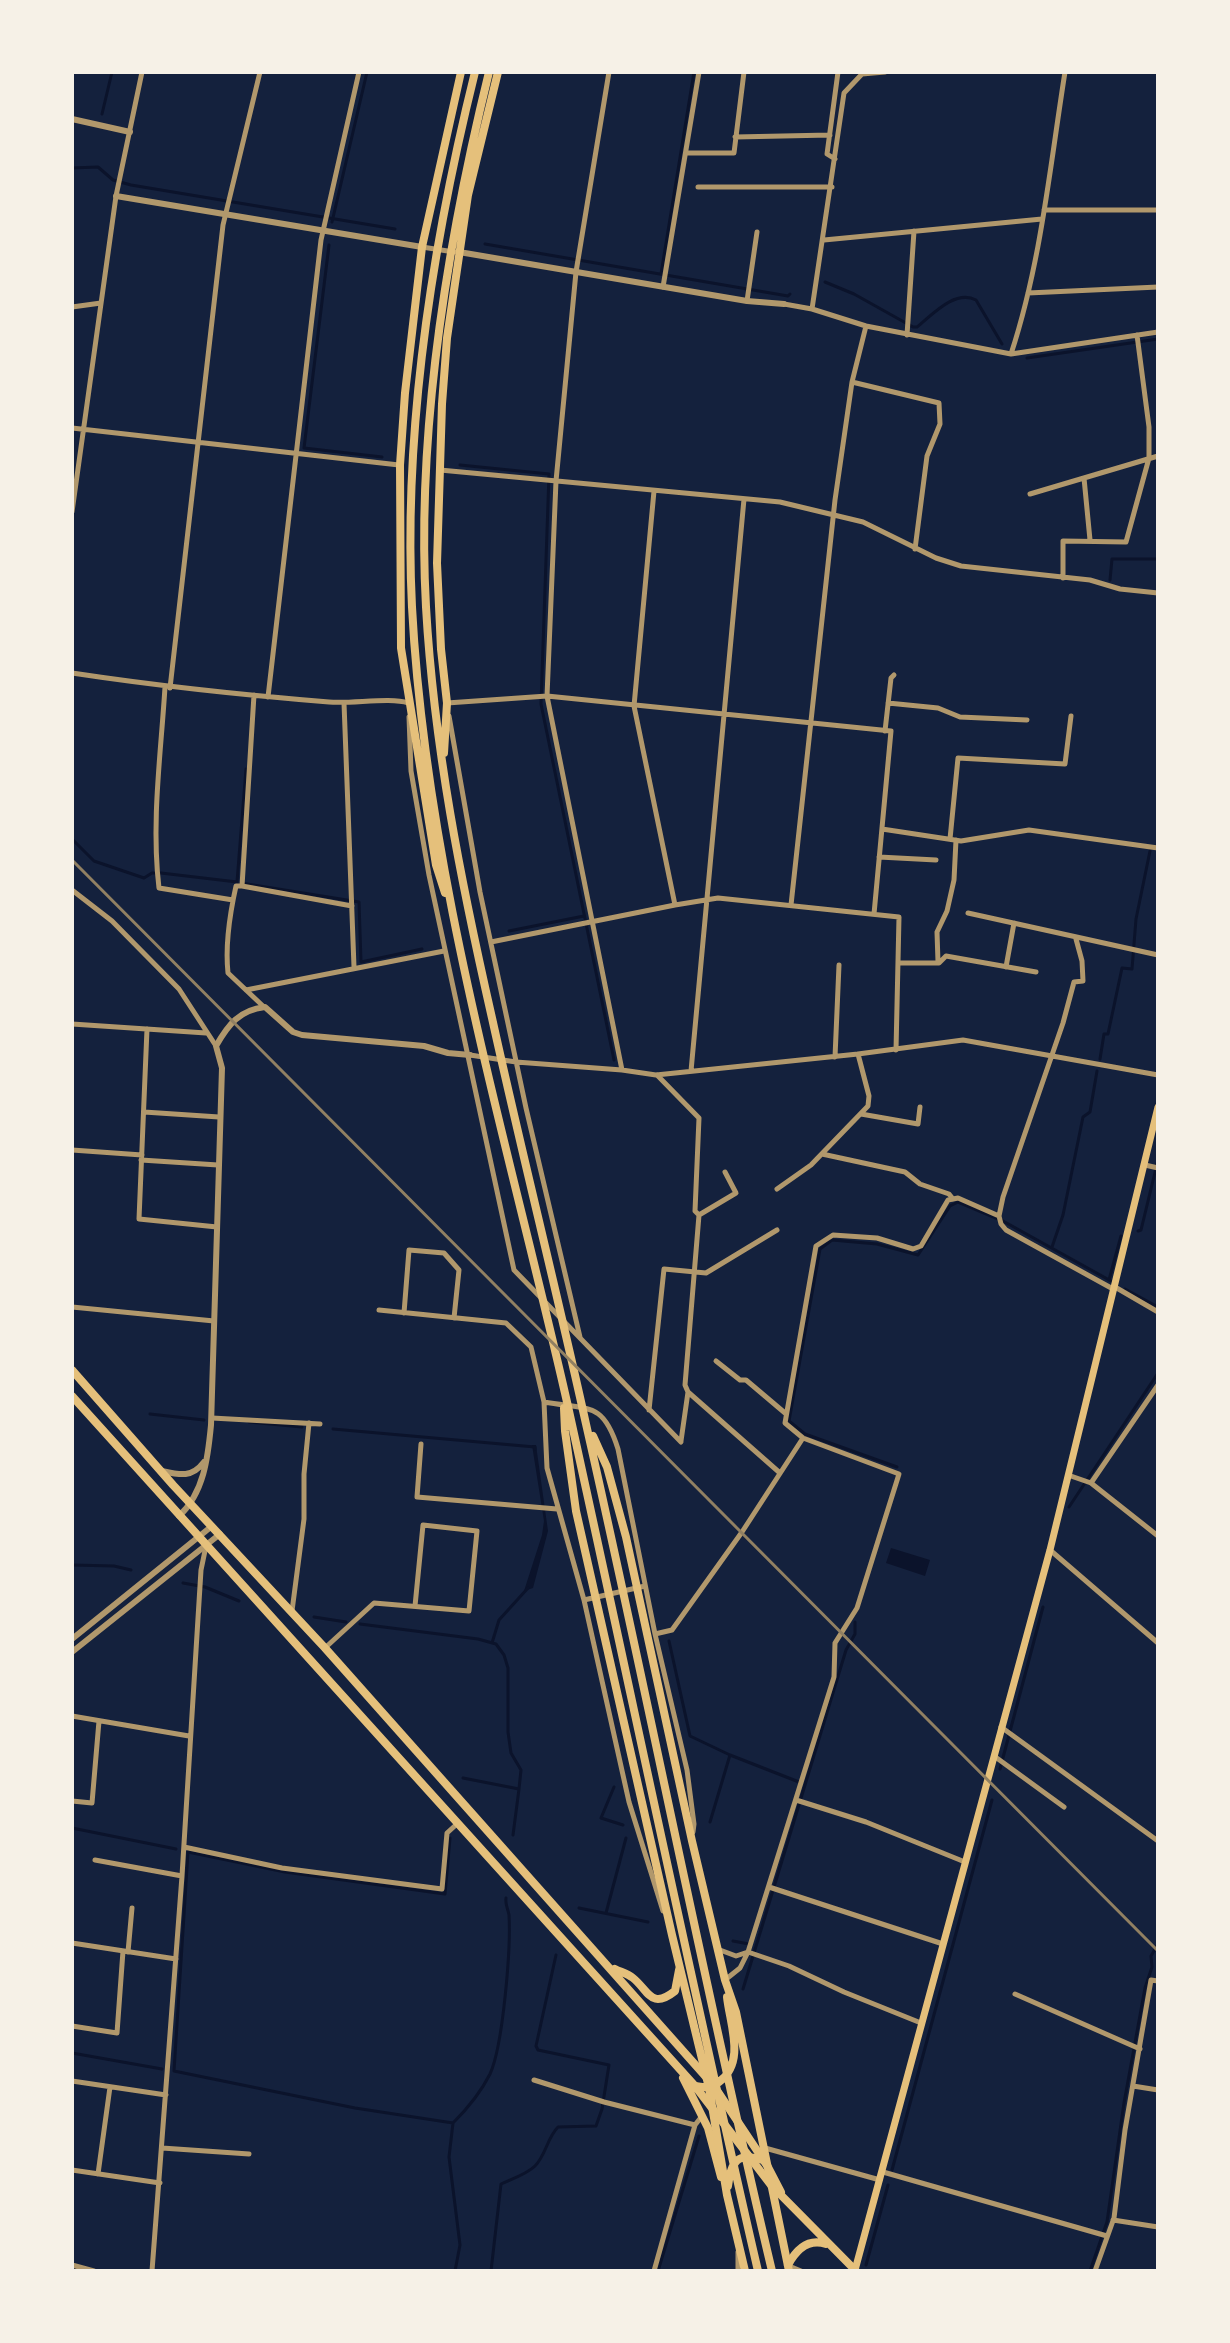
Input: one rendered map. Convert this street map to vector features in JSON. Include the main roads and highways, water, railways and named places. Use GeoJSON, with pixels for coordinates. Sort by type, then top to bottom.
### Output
{"type":"FeatureCollection","features":[{"type":"Feature","properties":{"kind":"main road"},"geometry":{"type":"LineString","coordinates":[[458,934],[436,865],[401,648],[400,465],[422,247],[461,72]]}},
{"type":"Feature","properties":{"kind":"main road"},"geometry":{"type":"LineString","coordinates":[[475,72],[432,278],[414,455],[411,559],[417,666],[432,795],[458,934],[563,1387],[758,2271]]}},
{"type":"Feature","properties":{"kind":"main road"},"geometry":{"type":"LineString","coordinates":[[489,72],[472,140],[446,280],[428,455],[426,602],[444,785],[457,861],[491,1016],[585,1417],[772,2271]]}},
{"type":"Feature","properties":{"kind":"main road"},"geometry":{"type":"LineString","coordinates":[[444,785],[447,703],[437,563],[447,338],[480,138],[498,72]]}},
{"type":"Feature","properties":{"kind":"main road"},"geometry":{"type":"LineString","coordinates":[[72,1396],[695,2086],[771,2185],[855,2271],[965,1862],[1006,1731],[1114,1288],[1152,1166],[1158,1107]]}},
{"type":"Feature","properties":{"kind":"main road"},"geometry":{"type":"LineString","coordinates":[[72,1370],[325,1648],[706,2076],[766,2164],[785,2200]]}},
{"type":"Feature","properties":{"kind":"main road"},"geometry":{"type":"LineString","coordinates":[[563,1387],[565,1431],[576,1511],[706,2076]]}},
{"type":"Feature","properties":{"kind":"main road"},"geometry":{"type":"LineString","coordinates":[[585,1417],[607,1467],[626,1537],[725,1980],[734,2061],[725,2078],[712,2087],[695,2086]]}},
{"type":"Feature","properties":{"kind":"main road"},"geometry":{"type":"LineString","coordinates":[[608,1965],[633,1979],[652,1998],[660,1999],[675,1991],[679,1961]]}},
{"type":"Feature","properties":{"kind":"main road"},"geometry":{"type":"LineString","coordinates":[[725,1980],[736,2012],[789,2268]]}},
{"type":"Feature","properties":{"kind":"main road"},"geometry":{"type":"LineString","coordinates":[[675,2064],[702,2116],[727,2195]]}},
{"type":"Feature","properties":{"kind":"main road"},"geometry":{"type":"LineString","coordinates":[[712,2087],[727,2195],[745,2271]]}},
{"type":"Feature","properties":{"kind":"main road"},"geometry":{"type":"LineString","coordinates":[[727,2195],[734,2163],[747,2156]]}},
{"type":"Feature","properties":{"kind":"main road"},"geometry":{"type":"LineString","coordinates":[[747,2156],[766,2164]]}},
{"type":"Feature","properties":{"kind":"main road"},"geometry":{"type":"LineString","coordinates":[[789,2268],[794,2255],[811,2242],[830,2246]]}},
{"type":"Feature","properties":{"kind":"water"},"geometry":{"type":"Polygon","coordinates":[[[532,1445],[536,1445],[548,1531],[533,1588],[524,1591],[544,1521],[532,1445]]]}},
{"type":"Feature","properties":{"kind":"water"},"geometry":{"type":"Polygon","coordinates":[[[891,1548],[930,1560],[925,1576],[886,1563],[891,1548]]]}},
{"type":"Feature","properties":{"kind":"waterway"},"geometry":{"type":"LineString","coordinates":[[102,114],[112,72]]}},
{"type":"Feature","properties":{"kind":"waterway"},"geometry":{"type":"LineString","coordinates":[[332,222],[367,72]]}},
{"type":"Feature","properties":{"kind":"waterway"},"geometry":{"type":"LineString","coordinates":[[661,274],[694,72]]}},
{"type":"Feature","properties":{"kind":"waterway"},"geometry":{"type":"LineString","coordinates":[[72,168],[98,167],[113,180],[131,185],[395,229]]}},
{"type":"Feature","properties":{"kind":"waterway"},"geometry":{"type":"LineString","coordinates":[[485,244],[790,294]]}},
{"type":"Feature","properties":{"kind":"waterway"},"geometry":{"type":"LineString","coordinates":[[329,245],[304,448],[382,457]]}},
{"type":"Feature","properties":{"kind":"waterway"},"geometry":{"type":"LineString","coordinates":[[825,282],[854,294],[913,327],[952,301],[960,298],[976,300],[1002,344]]}},
{"type":"Feature","properties":{"kind":"waterway"},"geometry":{"type":"LineString","coordinates":[[1027,358],[1158,339]]}},
{"type":"Feature","properties":{"kind":"waterway"},"geometry":{"type":"LineString","coordinates":[[460,465],[549,474],[541,704],[614,1060]]}},
{"type":"Feature","properties":{"kind":"waterway"},"geometry":{"type":"LineString","coordinates":[[1110,580],[1112,559],[1158,559]]}},
{"type":"Feature","properties":{"kind":"waterway"},"geometry":{"type":"LineString","coordinates":[[72,839],[94,861],[144,878],[152,873],[161,873],[237,882],[246,769]]}},
{"type":"Feature","properties":{"kind":"waterway"},"geometry":{"type":"LineString","coordinates":[[1100,1059],[1122,968],[1132,969],[1136,919],[1150,851]]}},
{"type":"Feature","properties":{"kind":"waterway"},"geometry":{"type":"LineString","coordinates":[[241,883],[359,902],[361,962],[422,949]]}},
{"type":"Feature","properties":{"kind":"waterway"},"geometry":{"type":"LineString","coordinates":[[509,931],[584,916]]}},
{"type":"Feature","properties":{"kind":"waterway"},"geometry":{"type":"LineString","coordinates":[[1052,1247],[1063,1215],[1083,1117],[1090,1112],[1097,1071]]}},
{"type":"Feature","properties":{"kind":"waterway"},"geometry":{"type":"LineString","coordinates":[[1138,1231],[1141,1230],[1158,1160]]}},
{"type":"Feature","properties":{"kind":"waterway"},"geometry":{"type":"LineString","coordinates":[[897,1467],[805,1434],[789,1421],[820,1249],[832,1240],[877,1244],[918,1255],[950,1206],[958,1202],[1003,1221],[1111,1281]]}},
{"type":"Feature","properties":{"kind":"waterway"},"geometry":{"type":"LineString","coordinates":[[1109,1280],[1121,1236]]}},
{"type":"Feature","properties":{"kind":"waterway"},"geometry":{"type":"LineString","coordinates":[[1125,1289],[1158,1307]]}},
{"type":"Feature","properties":{"kind":"waterway"},"geometry":{"type":"LineString","coordinates":[[1069,1507],[1158,1373]]}},
{"type":"Feature","properties":{"kind":"waterway"},"geometry":{"type":"LineString","coordinates":[[150,1414],[204,1420]]}},
{"type":"Feature","properties":{"kind":"waterway"},"geometry":{"type":"LineString","coordinates":[[249,1422],[302,1427]]}},
{"type":"Feature","properties":{"kind":"waterway"},"geometry":{"type":"LineString","coordinates":[[333,1429],[535,1449]]}},
{"type":"Feature","properties":{"kind":"waterway"},"geometry":{"type":"LineString","coordinates":[[72,1565],[114,1566],[131,1570]]}},
{"type":"Feature","properties":{"kind":"waterway"},"geometry":{"type":"LineString","coordinates":[[183,1583],[205,1587],[239,1601]]}},
{"type":"Feature","properties":{"kind":"waterway"},"geometry":{"type":"LineString","coordinates":[[492,1643],[499,1620],[528,1588]]}},
{"type":"Feature","properties":{"kind":"waterway"},"geometry":{"type":"LineString","coordinates":[[1000,1769],[1043,1607]]}},
{"type":"Feature","properties":{"kind":"waterway"},"geometry":{"type":"LineString","coordinates":[[314,1617],[346,1622]]}},
{"type":"Feature","properties":{"kind":"waterway"},"geometry":{"type":"LineString","coordinates":[[743,1989],[846,1650],[855,1634],[855,1622]]}},
{"type":"Feature","properties":{"kind":"waterway"},"geometry":{"type":"LineString","coordinates":[[360,1624],[496,1644],[508,1668],[508,1732],[511,1753],[521,1770],[519,1789]]}},
{"type":"Feature","properties":{"kind":"waterway"},"geometry":{"type":"LineString","coordinates":[[669,1641],[690,1736],[730,1755],[710,1822]]}},
{"type":"Feature","properties":{"kind":"waterway"},"geometry":{"type":"LineString","coordinates":[[730,1755],[799,1782]]}},
{"type":"Feature","properties":{"kind":"waterway"},"geometry":{"type":"LineString","coordinates":[[463,1778],[519,1789],[513,1835]]}},
{"type":"Feature","properties":{"kind":"waterway"},"geometry":{"type":"LineString","coordinates":[[614,1787],[601,1818],[623,1825]]}},
{"type":"Feature","properties":{"kind":"waterway"},"geometry":{"type":"LineString","coordinates":[[892,2170],[992,1800]]}},
{"type":"Feature","properties":{"kind":"waterway"},"geometry":{"type":"LineString","coordinates":[[72,1828],[176,1849]]}},
{"type":"Feature","properties":{"kind":"waterway"},"geometry":{"type":"LineString","coordinates":[[450,1838],[445,1894],[285,1872],[188,1852],[174,2071],[355,2108],[453,2123]]}},
{"type":"Feature","properties":{"kind":"waterway"},"geometry":{"type":"LineString","coordinates":[[606,1913],[626,1838]]}},
{"type":"Feature","properties":{"kind":"waterway"},"geometry":{"type":"LineString","coordinates":[[455,2271],[460,2245],[449,2157],[453,2123],[482,2087],[495,2060],[507,1972],[509,1915],[506,1898]]}},
{"type":"Feature","properties":{"kind":"waterway"},"geometry":{"type":"LineString","coordinates":[[579,1908],[648,1922]]}},
{"type":"Feature","properties":{"kind":"waterway"},"geometry":{"type":"LineString","coordinates":[[733,1941],[749,1944]]}},
{"type":"Feature","properties":{"kind":"waterway"},"geometry":{"type":"LineString","coordinates":[[1090,2271],[1107,2222],[1145,1988],[1152,1967],[1151,1956],[1158,1944]]}},
{"type":"Feature","properties":{"kind":"waterway"},"geometry":{"type":"LineString","coordinates":[[491,2271],[501,2184],[535,2166],[558,2127],[596,2126],[602,2109],[609,2065],[538,2050],[536,2046],[556,1955]]}},
{"type":"Feature","properties":{"kind":"waterway"},"geometry":{"type":"LineString","coordinates":[[72,2053],[162,2069]]}},
{"type":"Feature","properties":{"kind":"waterway"},"geometry":{"type":"LineString","coordinates":[[658,2271],[699,2136]]}},
{"type":"Feature","properties":{"kind":"waterway"},"geometry":{"type":"LineString","coordinates":[[866,2265],[888,2185]]}},
{"type":"Feature","properties":{"kind":"railway"},"geometry":{"type":"LineString","coordinates":[[72,860],[1158,1951]]}}]}
